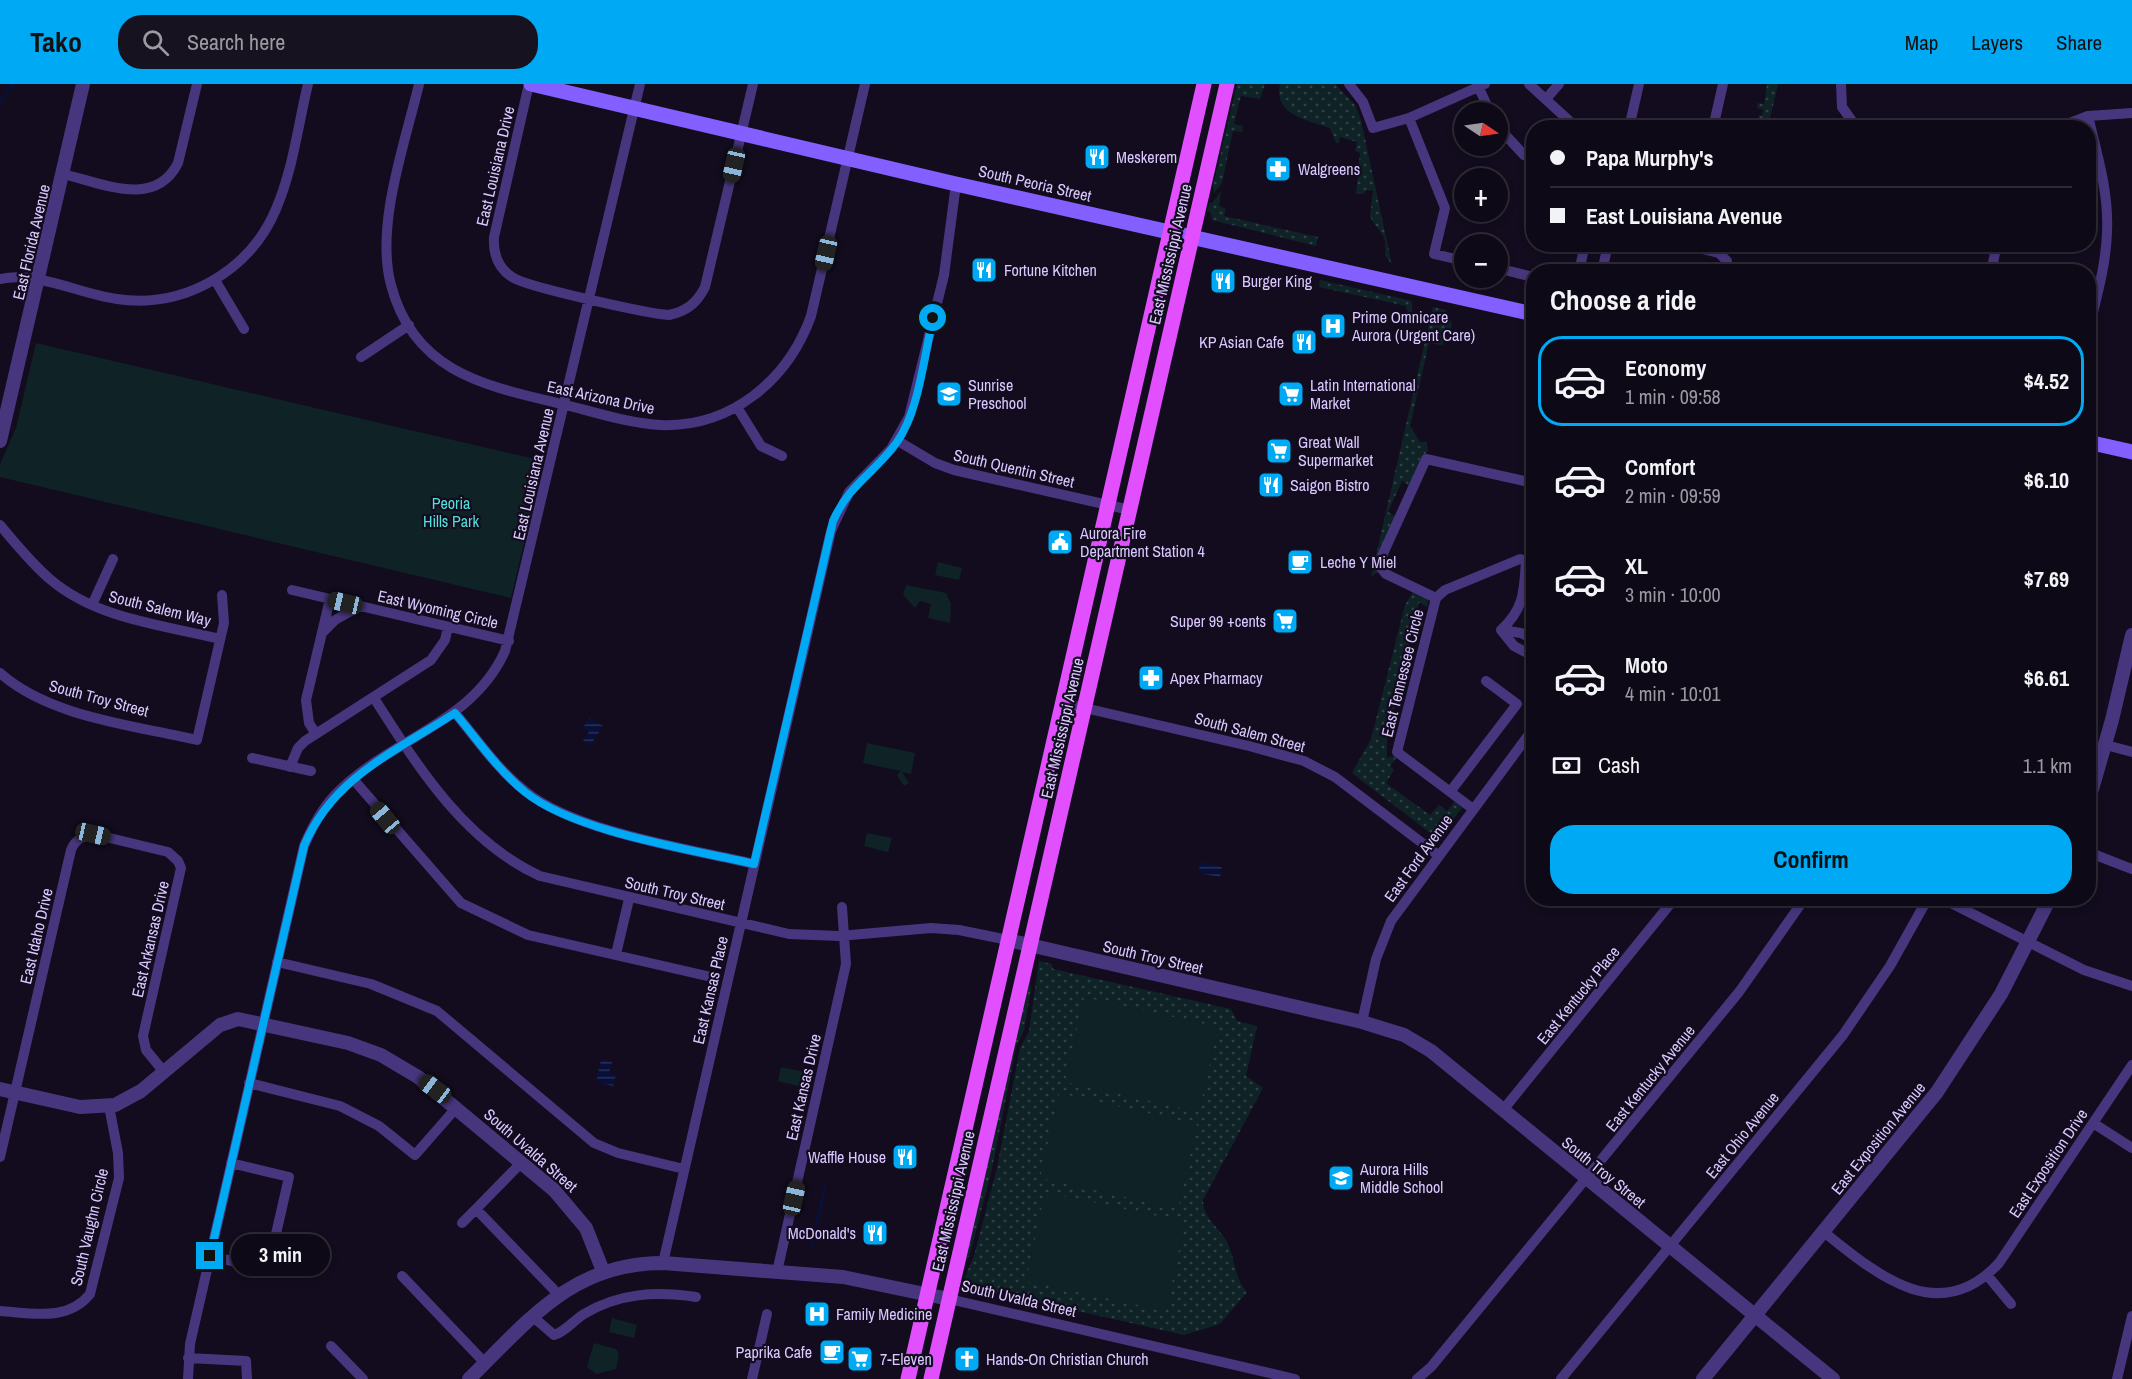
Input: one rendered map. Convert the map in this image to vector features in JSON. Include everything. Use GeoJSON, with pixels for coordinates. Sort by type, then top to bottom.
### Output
{"type":"FeatureCollection","features":[{"type":"Feature","properties":{"kind":"main road","name":"South Peoria Street"},"geometry":{"type":"LineString","coordinates":[[530,84],[956,184],[1526,312]]}},
{"type":"Feature","properties":{"kind":"main road","name":"East Mississippi Avenue"},"geometry":{"type":"LineString","coordinates":[[908,1379],[1204,84]]}},
{"type":"Feature","properties":{"kind":"main road","name":"East Mississippi Avenue"},"geometry":{"type":"LineString","coordinates":[[931,1379],[1227,84]]}},
{"type":"Feature","properties":{"kind":"main road"},"geometry":{"type":"LineString","coordinates":[[2096,444],[2132,452]]}},
{"type":"Feature","properties":{"kind":"street","name":"East Florida Avenue"},"geometry":{"type":"LineString","coordinates":[[0,441],[83,84]]}},
{"type":"Feature","properties":{"kind":"street"},"geometry":{"type":"LineString","coordinates":[[63,174],[130,190],[140,191],[159,186],[173,173],[178,163],[197,84]]}},
{"type":"Feature","properties":{"kind":"street"},"geometry":{"type":"LineString","coordinates":[[0,279],[19,277],[117,299],[148,300],[179,295],[215,280],[248,254],[270,222],[282,193],[308,84]]}},
{"type":"Feature","properties":{"kind":"street","name":"East Arizona Drive"},"geometry":{"type":"LineString","coordinates":[[419,84],[385,233],[387,272],[397,302],[409,326],[434,355],[466,377],[500,390],[631,421],[663,425],[702,420],[737,407],[759,393],[781,371],[806,331],[866,84]]}},
{"type":"Feature","properties":{"kind":"street","name":"East Louisiana Drive"},"geometry":{"type":"LineString","coordinates":[[530,84],[494,237],[496,256],[505,271],[521,282],[661,315],[680,312],[696,302],[705,287],[753,84]]}},
{"type":"Feature","properties":{"kind":"street","name":"East Louisiana Avenue"},"geometry":{"type":"LineString","coordinates":[[188,1379],[188,1358],[210,1256],[300,861],[310,832],[325,806],[352,778],[455,713],[486,684],[509,641],[640,84]]}},
{"type":"Feature","properties":{"kind":"street"},"geometry":{"type":"LineString","coordinates":[[1349,84],[1363,102],[1373,128],[1408,118],[1482,86],[1487,102]]}},
{"type":"Feature","properties":{"kind":"street"},"geometry":{"type":"LineString","coordinates":[[1529,84],[1568,120]]}},
{"type":"Feature","properties":{"kind":"street"},"geometry":{"type":"LineString","coordinates":[[1546,99],[1559,84]]}},
{"type":"Feature","properties":{"kind":"street"},"geometry":{"type":"LineString","coordinates":[[1631,120],[1639,84]]}},
{"type":"Feature","properties":{"kind":"street"},"geometry":{"type":"LineString","coordinates":[[1715,120],[1723,84]]}},
{"type":"Feature","properties":{"kind":"street"},"geometry":{"type":"LineString","coordinates":[[1842,84],[1842,107],[1850,120]]}},
{"type":"Feature","properties":{"kind":"street"},"geometry":{"type":"LineString","coordinates":[[2078,120],[2088,116],[2132,112]]}},
{"type":"Feature","properties":{"kind":"street"},"geometry":{"type":"LineString","coordinates":[[2088,116],[2089,120]]}},
{"type":"Feature","properties":{"kind":"street"},"geometry":{"type":"LineString","coordinates":[[1408,118],[1445,208],[1434,254],[1454,259]]}},
{"type":"Feature","properties":{"kind":"street"},"geometry":{"type":"LineString","coordinates":[[1508,138],[1526,155]]}},
{"type":"Feature","properties":{"kind":"street"},"geometry":{"type":"LineString","coordinates":[[2096,152],[2104,187],[2108,230],[2096,296]]}},
{"type":"Feature","properties":{"kind":"street","name":"East Kansas Place"},"geometry":{"type":"LineString","coordinates":[[663,1263],[833,521],[849,492],[898,441],[912,406],[944,275],[956,184]]}},
{"type":"Feature","properties":{"kind":"street"},"geometry":{"type":"LineString","coordinates":[[1715,252],[1727,261],[1727,264]]}},
{"type":"Feature","properties":{"kind":"street"},"geometry":{"type":"LineString","coordinates":[[1508,271],[1526,275]]}},
{"type":"Feature","properties":{"kind":"street"},"geometry":{"type":"LineString","coordinates":[[215,280],[244,329]]}},
{"type":"Feature","properties":{"kind":"street"},"geometry":{"type":"LineString","coordinates":[[361,357],[409,326]]}},
{"type":"Feature","properties":{"kind":"street"},"geometry":{"type":"LineString","coordinates":[[737,407],[761,446],[782,456]]}},
{"type":"Feature","properties":{"kind":"street","name":"South Quentin Street"},"geometry":{"type":"LineString","coordinates":[[898,441],[935,463],[954,470],[1130,510]]}},
{"type":"Feature","properties":{"kind":"street"},"geometry":{"type":"LineString","coordinates":[[1436,598],[1386,574],[1381,568],[1382,556],[1426,459],[1526,481]]}},
{"type":"Feature","properties":{"kind":"street","name":"South Salem Way"},"geometry":{"type":"LineString","coordinates":[[0,525],[51,580],[92,605],[116,614],[220,639]]}},
{"type":"Feature","properties":{"kind":"street","name":"South Salem Way"},"geometry":{"type":"LineString","coordinates":[[92,605],[113,559]]}},
{"type":"Feature","properties":{"kind":"street","name":"East Tennessee Circle"},"geometry":{"type":"LineString","coordinates":[[1473,809],[1397,752],[1436,598],[1445,590],[1520,559],[1526,560]]}},
{"type":"Feature","properties":{"kind":"street","name":"East Wyoming Circle"},"geometry":{"type":"LineString","coordinates":[[292,590],[509,641]]}},
{"type":"Feature","properties":{"kind":"street","name":"East Tennessee Circle"},"geometry":{"type":"LineString","coordinates":[[1501,630],[1515,617],[1526,593]]}},
{"type":"Feature","properties":{"kind":"street","name":"South Salem Way"},"geometry":{"type":"LineString","coordinates":[[196,740],[220,639],[225,610],[222,595]]}},
{"type":"Feature","properties":{"kind":"street"},"geometry":{"type":"LineString","coordinates":[[316,734],[309,723],[306,700],[330,599]]}},
{"type":"Feature","properties":{"kind":"street","name":"East Wyoming Circle"},"geometry":{"type":"LineString","coordinates":[[321,635],[334,620],[360,606]]}},
{"type":"Feature","properties":{"kind":"street"},"geometry":{"type":"LineString","coordinates":[[290,767],[298,748],[316,734],[431,660],[445,640],[448,627]]}},
{"type":"Feature","properties":{"kind":"street"},"geometry":{"type":"LineString","coordinates":[[1501,630],[1526,636]]}},
{"type":"Feature","properties":{"kind":"street"},"geometry":{"type":"LineString","coordinates":[[1501,630],[1514,646],[1526,652]]}},
{"type":"Feature","properties":{"kind":"street"},"geometry":{"type":"LineString","coordinates":[[2096,777],[2132,635]]}},
{"type":"Feature","properties":{"kind":"street","name":"South Troy Street"},"geometry":{"type":"LineString","coordinates":[[0,673],[28,695],[60,708],[196,740]]}},
{"type":"Feature","properties":{"kind":"street"},"geometry":{"type":"LineString","coordinates":[[1450,792],[1517,704],[1486,681]]}},
{"type":"Feature","properties":{"kind":"street","name":"South Troy Street"},"geometry":{"type":"LineString","coordinates":[[374,698],[429,781],[474,831],[505,857],[535,874],[559,883],[740,925],[800,935],[845,936],[898,929],[959,930],[1394,1031],[1421,1045],[1503,1110],[1754,1317],[1833,1379]]}},
{"type":"Feature","properties":{"kind":"street","name":"South Salem Street"},"geometry":{"type":"LineString","coordinates":[[1063,703],[1304,761],[1335,777],[1438,855]]}},
{"type":"Feature","properties":{"kind":"street"},"geometry":{"type":"LineString","coordinates":[[455,713],[511,779],[531,796],[560,813],[594,825],[754,864]]}},
{"type":"Feature","properties":{"kind":"street","name":"East Ford Avenue"},"geometry":{"type":"LineString","coordinates":[[1362,1022],[1383,940],[1402,903],[1526,738]]}},
{"type":"Feature","properties":{"kind":"street"},"geometry":{"type":"LineString","coordinates":[[2106,745],[2132,752]]}},
{"type":"Feature","properties":{"kind":"street"},"geometry":{"type":"LineString","coordinates":[[252,758],[311,771]]}},
{"type":"Feature","properties":{"kind":"street"},"geometry":{"type":"LineString","coordinates":[[352,778],[461,903],[528,935],[707,976]]}},
{"type":"Feature","properties":{"kind":"street","name":"East Idaho Drive"},"geometry":{"type":"LineString","coordinates":[[0,1157],[74,844],[85,835],[93,834],[129,842]]}},
{"type":"Feature","properties":{"kind":"street","name":"East Arkansas Drive"},"geometry":{"type":"LineString","coordinates":[[129,842],[168,852],[178,861],[181,868],[143,1036],[146,1050],[164,1072]]}},
{"type":"Feature","properties":{"kind":"street"},"geometry":{"type":"LineString","coordinates":[[2096,855],[2132,869]]}},
{"type":"Feature","properties":{"kind":"street"},"geometry":{"type":"LineString","coordinates":[[616,954],[629,899]]}},
{"type":"Feature","properties":{"kind":"street","name":"East Kentucky Place"},"geometry":{"type":"LineString","coordinates":[[1503,1110],[1669,906]]}},
{"type":"Feature","properties":{"kind":"street","name":"East Kentucky Avenue"},"geometry":{"type":"LineString","coordinates":[[1417,1379],[1431,1367],[1739,992],[1799,906]]}},
{"type":"Feature","properties":{"kind":"street","name":"East Ohio Avenue"},"geometry":{"type":"LineString","coordinates":[[1561,1379],[1843,1035],[1890,966],[1924,906]]}},
{"type":"Feature","properties":{"kind":"street"},"geometry":{"type":"LineString","coordinates":[[1957,906],[2084,970],[2132,986]]}},
{"type":"Feature","properties":{"kind":"street","name":"East Exposition Avenue"},"geometry":{"type":"LineString","coordinates":[[1703,1379],[1937,1092],[1989,1014],[2029,943],[2046,906]]}},
{"type":"Feature","properties":{"kind":"street","name":"East Kansas Drive"},"geometry":{"type":"LineString","coordinates":[[777,1272],[846,964],[842,907]]}},
{"type":"Feature","properties":{"kind":"street"},"geometry":{"type":"LineString","coordinates":[[277,962],[371,984],[431,1008],[452,1021],[594,1143],[618,1153],[684,1169]]}},
{"type":"Feature","properties":{"kind":"street","name":"South Uvalda Street"},"geometry":{"type":"LineString","coordinates":[[0,1089],[80,1107],[109,1106],[133,1097],[220,1025],[238,1019],[263,1022],[368,1050],[405,1068],[457,1107],[522,1162],[575,1212],[591,1238],[603,1271],[634,1264],[663,1263],[852,1278],[1295,1379]]}},
{"type":"Feature","properties":{"kind":"street","name":"East Exposition Drive"},"geometry":{"type":"LineString","coordinates":[[1824,1232],[1868,1268],[1906,1288],[1923,1292],[1948,1292],[1972,1285],[1999,1263],[2132,1065]]}},
{"type":"Feature","properties":{"kind":"street"},"geometry":{"type":"LineString","coordinates":[[249,1083],[340,1106],[379,1126],[415,1155],[457,1107]]}},
{"type":"Feature","properties":{"kind":"street","name":"South Vaughn Circle"},"geometry":{"type":"LineString","coordinates":[[0,1311],[60,1313],[76,1308],[90,1294],[119,1178],[118,1154],[109,1106]]}},
{"type":"Feature","properties":{"kind":"street"},"geometry":{"type":"LineString","coordinates":[[2093,1123],[2132,1148]]}},
{"type":"Feature","properties":{"kind":"street"},"geometry":{"type":"LineString","coordinates":[[462,1223],[522,1162]]}},
{"type":"Feature","properties":{"kind":"street"},"geometry":{"type":"LineString","coordinates":[[210,1256],[268,1269],[289,1177],[231,1163]]}},
{"type":"Feature","properties":{"kind":"street"},"geometry":{"type":"LineString","coordinates":[[476,1209],[558,1294]]}},
{"type":"Feature","properties":{"kind":"street"},"geometry":{"type":"LineString","coordinates":[[469,1379],[558,1294],[603,1271]]}},
{"type":"Feature","properties":{"kind":"street"},"geometry":{"type":"LineString","coordinates":[[1987,1275],[2011,1304]]}},
{"type":"Feature","properties":{"kind":"street"},"geometry":{"type":"LineString","coordinates":[[402,1276],[471,1346],[485,1364]]}},
{"type":"Feature","properties":{"kind":"street"},"geometry":{"type":"LineString","coordinates":[[532,1317],[554,1335],[596,1307],[616,1299],[651,1293],[696,1297]]}},
{"type":"Feature","properties":{"kind":"street"},"geometry":{"type":"LineString","coordinates":[[752,1379],[767,1314]]}},
{"type":"Feature","properties":{"kind":"street"},"geometry":{"type":"LineString","coordinates":[[2117,1379],[2132,1316]]}},
{"type":"Feature","properties":{"kind":"street"},"geometry":{"type":"LineString","coordinates":[[331,1346],[363,1379]]}},
{"type":"Feature","properties":{"kind":"street"},"geometry":{"type":"LineString","coordinates":[[188,1358],[246,1361],[247,1379]]}},
{"type":"Feature","properties":{"kind":"green space"},"geometry":{"type":"Polygon","coordinates":[[[1237,84],[1265,84],[1260,99],[1241,96],[1234,124],[1243,126],[1242,132],[1233,131],[1222,183],[1214,193],[1213,186],[1237,84]]]}},
{"type":"Feature","properties":{"kind":"green space"},"geometry":{"type":"Polygon","coordinates":[[[1280,84],[1335,84],[1355,105],[1361,120],[1392,265],[1385,255],[1384,237],[1370,217],[1373,191],[1366,190],[1364,194],[1356,194],[1360,153],[1355,151],[1357,142],[1340,137],[1339,143],[1336,143],[1330,128],[1294,115],[1282,103],[1279,94],[1280,84]]]}},
{"type":"Feature","properties":{"kind":"green space"},"geometry":{"type":"Polygon","coordinates":[[[1767,84],[1778,84],[1770,120],[1758,120],[1763,110],[1757,108],[1758,103],[1764,104],[1767,84]]]}},
{"type":"Feature","properties":{"kind":"green space"},"geometry":{"type":"Polygon","coordinates":[[[1221,191],[1219,206],[1226,209],[1224,216],[1318,237],[1316,246],[1212,220],[1210,211],[1207,212],[1209,203],[1212,203],[1221,191]]]}},
{"type":"Feature","properties":{"kind":"green space"},"geometry":{"type":"Polygon","coordinates":[[[1320,280],[1412,301],[1412,314],[1408,314],[1406,306],[1319,287],[1320,280]]]}},
{"type":"Feature","properties":{"kind":"green space"},"geometry":{"type":"Polygon","coordinates":[[[1433,307],[1446,310],[1445,315],[1440,315],[1441,320],[1452,322],[1451,329],[1447,329],[1443,345],[1429,343],[1410,426],[1420,442],[1427,442],[1428,451],[1420,459],[1409,485],[1402,481],[1388,512],[1395,516],[1377,558],[1377,572],[1371,577],[1433,307]]]}},
{"type":"Feature","properties":{"kind":"green space","name":"Peoria Hills Park"},"geometry":{"type":"Polygon","coordinates":[[[36,343],[543,461],[511,598],[0,477],[0,464],[16,428],[36,343]]]}},
{"type":"Feature","properties":{"kind":"green space"},"geometry":{"type":"Polygon","coordinates":[[[938,562],[962,568],[959,580],[935,575],[938,562]]]}},
{"type":"Feature","properties":{"kind":"green space"},"geometry":{"type":"Polygon","coordinates":[[[906,585],[946,593],[951,604],[950,623],[928,618],[931,604],[920,601],[915,608],[903,595],[906,585]]]}},
{"type":"Feature","properties":{"kind":"green space"},"geometry":{"type":"Polygon","coordinates":[[[1413,592],[1429,597],[1427,607],[1419,602],[1387,741],[1387,758],[1395,755],[1397,757],[1390,766],[1394,770],[1386,783],[1430,815],[1439,805],[1447,811],[1455,801],[1462,808],[1441,835],[1434,836],[1352,773],[1371,739],[1405,605],[1413,592]]]}},
{"type":"Feature","properties":{"kind":"green space"},"geometry":{"type":"Polygon","coordinates":[[[867,743],[915,753],[911,774],[902,772],[909,783],[904,786],[897,775],[901,771],[863,763],[867,743]]]}},
{"type":"Feature","properties":{"kind":"green space"},"geometry":{"type":"Polygon","coordinates":[[[867,833],[892,838],[888,852],[864,846],[867,833]]]}},
{"type":"Feature","properties":{"kind":"green space"},"geometry":{"type":"Polygon","coordinates":[[[1039,961],[1052,964],[1053,969],[1231,1009],[1237,1021],[1257,1026],[1246,1076],[1263,1088],[1203,1200],[1205,1212],[1226,1240],[1239,1280],[1247,1292],[1220,1324],[1184,1335],[993,1292],[988,1294],[985,1290],[984,1294],[964,1290],[962,1284],[974,1256],[997,1168],[1020,1048],[1029,1031],[1039,961]]]}},
{"type":"Feature","properties":{"kind":"green space"},"geometry":{"type":"Polygon","coordinates":[[[1030,979],[1031,990],[1024,1030],[1016,1047],[992,1169],[970,1254],[962,1270],[1030,979]]]}},
{"type":"Feature","properties":{"kind":"green space"},"geometry":{"type":"Polygon","coordinates":[[[1084,997],[1218,1027],[1199,1112],[1065,1082],[1084,997]]]}},
{"type":"Feature","properties":{"kind":"green space"},"geometry":{"type":"Polygon","coordinates":[[[781,1067],[805,1072],[802,1087],[778,1081],[781,1067]]]}},
{"type":"Feature","properties":{"kind":"green space"},"geometry":{"type":"Polygon","coordinates":[[[1059,1093],[1197,1124],[1178,1209],[1040,1178],[1059,1093]]]}},
{"type":"Feature","properties":{"kind":"green space"},"geometry":{"type":"Polygon","coordinates":[[[1045,1192],[1185,1222],[1166,1311],[1026,1281],[1045,1192]]]}},
{"type":"Feature","properties":{"kind":"green space"},"geometry":{"type":"Polygon","coordinates":[[[612,1318],[637,1325],[634,1338],[609,1332],[612,1318]]]}},
{"type":"Feature","properties":{"kind":"green space"},"geometry":{"type":"Polygon","coordinates":[[[594,1343],[616,1349],[619,1354],[616,1369],[596,1374],[587,1367],[594,1343]]]}},
{"type":"Feature","properties":{"kind":"shaded area"},"geometry":{"type":"Polygon","coordinates":[[[589,718],[603,726],[591,745],[583,741],[589,732],[583,728],[589,718]]]}},
{"type":"Feature","properties":{"kind":"shaded area"},"geometry":{"type":"Polygon","coordinates":[[[1201,862],[1222,867],[1220,877],[1198,873],[1201,862]]]}},
{"type":"Feature","properties":{"kind":"shaded area"},"geometry":{"type":"Polygon","coordinates":[[[601,1060],[612,1062],[609,1073],[616,1075],[613,1086],[596,1082],[601,1060]]]}},
{"type":"Feature","properties":{"kind":"waterway"},"geometry":{"type":"LineString","coordinates":[[0,102],[13,84]]}},
{"type":"Feature","properties":{"kind":"waterway"},"geometry":{"type":"LineString","coordinates":[[811,1248],[825,1187]]}},
{"type":"Feature","properties":{"kind":"place","name":"Meskerem"},"geometry":{"type":"Point","coordinates":[1097,157]}},
{"type":"Feature","properties":{"kind":"place","name":"Walgreens"},"geometry":{"type":"Point","coordinates":[1278,169]}},
{"type":"Feature","properties":{"kind":"place","name":"Fortune Kitchen"},"geometry":{"type":"Point","coordinates":[984,270]}},
{"type":"Feature","properties":{"kind":"place","name":"Burger King"},"geometry":{"type":"Point","coordinates":[1223,281]}},
{"type":"Feature","properties":{"kind":"place","name":"Prime Omnicare Aurora (Urgent Care)"},"geometry":{"type":"Point","coordinates":[1333,326]}},
{"type":"Feature","properties":{"kind":"place","name":"KP Asian Cafe"},"geometry":{"type":"Point","coordinates":[1304,342]}},
{"type":"Feature","properties":{"kind":"place","name":"Sunrise Preschool"},"geometry":{"type":"Point","coordinates":[949,394]}},
{"type":"Feature","properties":{"kind":"place","name":"Latin International Market"},"geometry":{"type":"Point","coordinates":[1291,394]}},
{"type":"Feature","properties":{"kind":"place","name":"Great Wall Supermarket"},"geometry":{"type":"Point","coordinates":[1279,451]}},
{"type":"Feature","properties":{"kind":"place","name":"Saigon Bistro"},"geometry":{"type":"Point","coordinates":[1271,485]}},
{"type":"Feature","properties":{"kind":"place","name":"Aurora Fire Department Station 4"},"geometry":{"type":"Point","coordinates":[1060,542]}},
{"type":"Feature","properties":{"kind":"place","name":"Leche Y Miel"},"geometry":{"type":"Point","coordinates":[1300,562]}},
{"type":"Feature","properties":{"kind":"place","name":"Super 99 +cents"},"geometry":{"type":"Point","coordinates":[1285,621]}},
{"type":"Feature","properties":{"kind":"place","name":"Apex Pharmacy"},"geometry":{"type":"Point","coordinates":[1151,678]}},
{"type":"Feature","properties":{"kind":"place","name":"Waffle House"},"geometry":{"type":"Point","coordinates":[905,1157]}},
{"type":"Feature","properties":{"kind":"place","name":"Aurora Hills Middle School"},"geometry":{"type":"Point","coordinates":[1341,1178]}},
{"type":"Feature","properties":{"kind":"place","name":"McDonald's"},"geometry":{"type":"Point","coordinates":[875,1233]}},
{"type":"Feature","properties":{"kind":"place","name":"Family Medicine"},"geometry":{"type":"Point","coordinates":[817,1314]}},
{"type":"Feature","properties":{"kind":"place","name":"Paprika Cafe"},"geometry":{"type":"Point","coordinates":[832,1352]}},
{"type":"Feature","properties":{"kind":"place","name":"7-Eleven"},"geometry":{"type":"Point","coordinates":[860,1359]}},
{"type":"Feature","properties":{"kind":"place","name":"Hands-On Christian Church"},"geometry":{"type":"Point","coordinates":[967,1359]}},
{"type":"Feature","properties":{"kind":"route"},"geometry":{"type":"LineString","coordinates":[[210,1256],[304,846],[325,806],[352,778],[455,713],[511,779],[548,807],[594,825],[754,864],[833,521],[849,492],[884,457],[903,432],[912,406],[933,318]]}}]}
